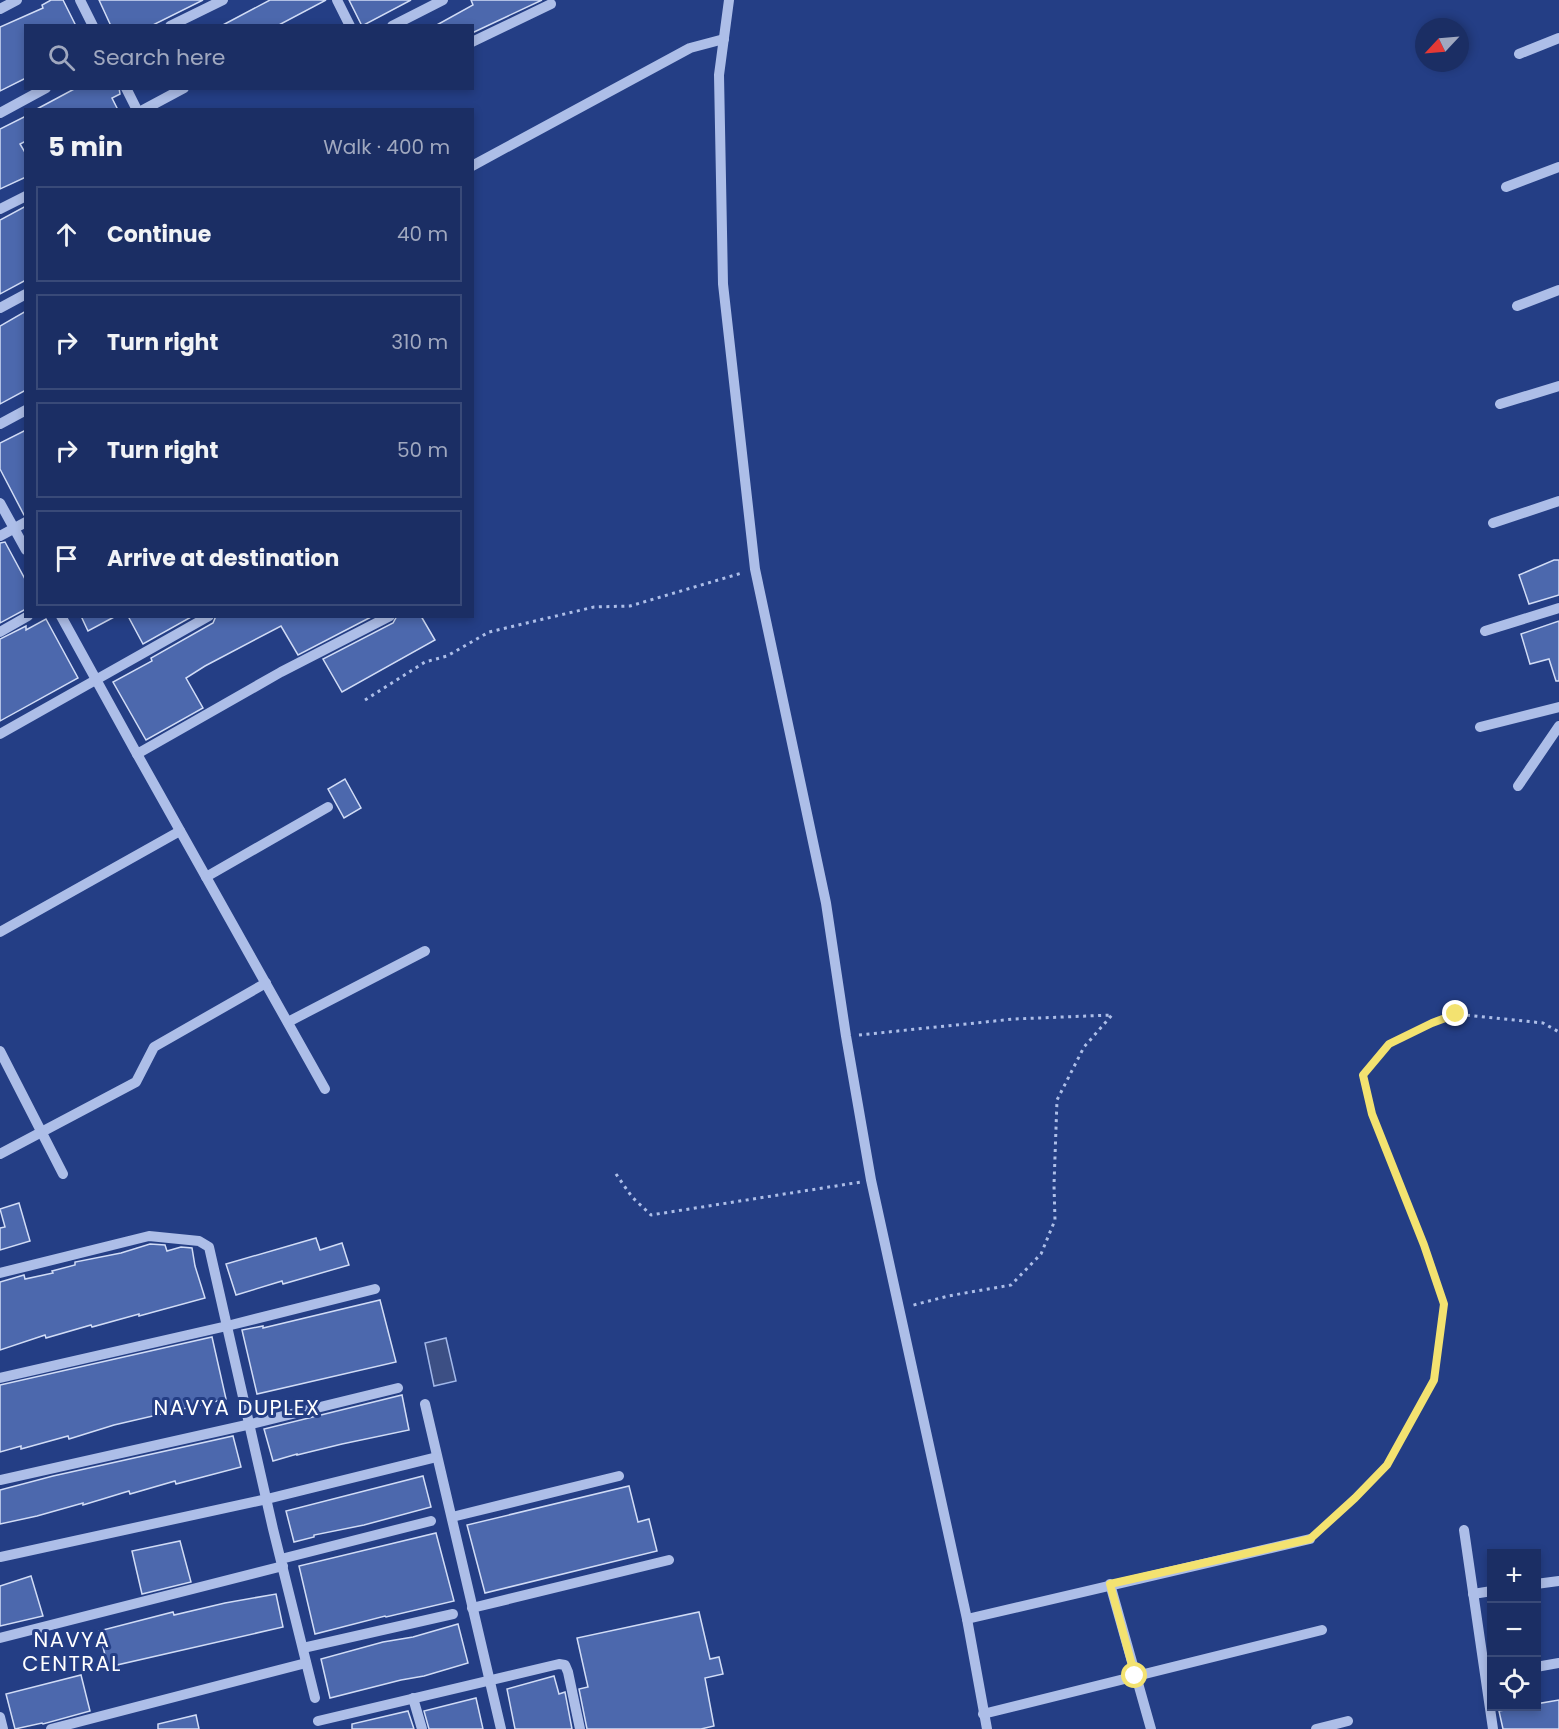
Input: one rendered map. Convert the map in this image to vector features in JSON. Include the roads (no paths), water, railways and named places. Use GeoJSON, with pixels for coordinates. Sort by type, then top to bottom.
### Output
{"type":"FeatureCollection","features":[{"type":"Feature","properties":{"kind":"street"},"geometry":{"type":"LineString","coordinates":[[0,9],[17,0]]}},
{"type":"Feature","properties":{"kind":"street"},"geometry":{"type":"LineString","coordinates":[[80,0],[92,24]]}},
{"type":"Feature","properties":{"kind":"street"},"geometry":{"type":"LineString","coordinates":[[174,24],[223,0]]}},
{"type":"Feature","properties":{"kind":"street"},"geometry":{"type":"LineString","coordinates":[[337,0],[349,24]]}},
{"type":"Feature","properties":{"kind":"street"},"geometry":{"type":"LineString","coordinates":[[396,24],[443,0]]}},
{"type":"Feature","properties":{"kind":"street"},"geometry":{"type":"LineString","coordinates":[[729,0],[719,75],[723,284],[755,569],[826,903],[871,1180],[967,1619],[987,1729]]}},
{"type":"Feature","properties":{"kind":"street"},"geometry":{"type":"LineString","coordinates":[[474,41],[551,4]]}},
{"type":"Feature","properties":{"kind":"street"},"geometry":{"type":"LineString","coordinates":[[1519,54],[1559,38]]}},
{"type":"Feature","properties":{"kind":"street"},"geometry":{"type":"LineString","coordinates":[[474,165],[690,48],[724,39]]}},
{"type":"Feature","properties":{"kind":"street"},"geometry":{"type":"LineString","coordinates":[[0,112],[42,90]]}},
{"type":"Feature","properties":{"kind":"street"},"geometry":{"type":"LineString","coordinates":[[127,90],[136,108]]}},
{"type":"Feature","properties":{"kind":"street"},"geometry":{"type":"LineString","coordinates":[[147,108],[180,90]]}},
{"type":"Feature","properties":{"kind":"street"},"geometry":{"type":"LineString","coordinates":[[1506,187],[1559,167]]}},
{"type":"Feature","properties":{"kind":"street"},"geometry":{"type":"LineString","coordinates":[[0,209],[24,197]]}},
{"type":"Feature","properties":{"kind":"street"},"geometry":{"type":"LineString","coordinates":[[1517,306],[1559,290]]}},
{"type":"Feature","properties":{"kind":"street"},"geometry":{"type":"LineString","coordinates":[[0,308],[24,295]]}},
{"type":"Feature","properties":{"kind":"street"},"geometry":{"type":"LineString","coordinates":[[1500,404],[1559,386]]}},
{"type":"Feature","properties":{"kind":"street"},"geometry":{"type":"LineString","coordinates":[[0,424],[24,411]]}},
{"type":"Feature","properties":{"kind":"street"},"geometry":{"type":"LineString","coordinates":[[1493,523],[1559,501]]}},
{"type":"Feature","properties":{"kind":"street"},"geometry":{"type":"LineString","coordinates":[[0,503],[24,546]]}},
{"type":"Feature","properties":{"kind":"street"},"geometry":{"type":"LineString","coordinates":[[0,536],[24,523]]}},
{"type":"Feature","properties":{"kind":"street"},"geometry":{"type":"LineString","coordinates":[[1485,631],[1559,608]]}},
{"type":"Feature","properties":{"kind":"street"},"geometry":{"type":"LineString","coordinates":[[0,632],[24,618]]}},
{"type":"Feature","properties":{"kind":"street"},"geometry":{"type":"LineString","coordinates":[[62,618],[326,1089]]}},
{"type":"Feature","properties":{"kind":"street"},"geometry":{"type":"LineString","coordinates":[[0,734],[204,618]]}},
{"type":"Feature","properties":{"kind":"street"},"geometry":{"type":"LineString","coordinates":[[137,754],[281,672],[386,618]]}},
{"type":"Feature","properties":{"kind":"street"},"geometry":{"type":"LineString","coordinates":[[1480,727],[1559,707]]}},
{"type":"Feature","properties":{"kind":"street"},"geometry":{"type":"LineString","coordinates":[[1518,786],[1559,726]]}},
{"type":"Feature","properties":{"kind":"street"},"geometry":{"type":"LineString","coordinates":[[206,877],[328,807]]}},
{"type":"Feature","properties":{"kind":"street"},"geometry":{"type":"LineString","coordinates":[[0,932],[180,831]]}},
{"type":"Feature","properties":{"kind":"street"},"geometry":{"type":"LineString","coordinates":[[288,1022],[424,951]]}},
{"type":"Feature","properties":{"kind":"street"},"geometry":{"type":"LineString","coordinates":[[0,1154],[136,1082],[154,1047],[266,983]]}},
{"type":"Feature","properties":{"kind":"street"},"geometry":{"type":"LineString","coordinates":[[0,1051],[63,1174]]}},
{"type":"Feature","properties":{"kind":"street"},"geometry":{"type":"LineString","coordinates":[[0,1273],[149,1236],[199,1241],[209,1247],[315,1698]]}},
{"type":"Feature","properties":{"kind":"street"},"geometry":{"type":"LineString","coordinates":[[0,1378],[227,1326],[375,1289]]}},
{"type":"Feature","properties":{"kind":"street"},"geometry":{"type":"LineString","coordinates":[[0,1480],[251,1424],[398,1388]]}},
{"type":"Feature","properties":{"kind":"street"},"geometry":{"type":"LineString","coordinates":[[425,1404],[501,1729]]}},
{"type":"Feature","properties":{"kind":"street"},"geometry":{"type":"LineString","coordinates":[[0,1557],[267,1499],[437,1457]]}},
{"type":"Feature","properties":{"kind":"street"},"geometry":{"type":"LineString","coordinates":[[452,1517],[619,1476]]}},
{"type":"Feature","properties":{"kind":"street"},"geometry":{"type":"LineString","coordinates":[[0,1638],[431,1521]]}},
{"type":"Feature","properties":{"kind":"street"},"geometry":{"type":"LineString","coordinates":[[1464,1530],[1487,1671]]}},
{"type":"Feature","properties":{"kind":"street"},"geometry":{"type":"LineString","coordinates":[[967,1619],[1310,1539]]}},
{"type":"Feature","properties":{"kind":"street"},"geometry":{"type":"LineString","coordinates":[[472,1608],[669,1560]]}},
{"type":"Feature","properties":{"kind":"street"},"geometry":{"type":"LineString","coordinates":[[1541,1583],[1559,1581]]}},
{"type":"Feature","properties":{"kind":"street"},"geometry":{"type":"LineString","coordinates":[[1110,1584],[1151,1729]]}},
{"type":"Feature","properties":{"kind":"street"},"geometry":{"type":"LineString","coordinates":[[1473,1594],[1487,1592]]}},
{"type":"Feature","properties":{"kind":"street"},"geometry":{"type":"LineString","coordinates":[[303,1648],[453,1614]]}},
{"type":"Feature","properties":{"kind":"street"},"geometry":{"type":"LineString","coordinates":[[983,1714],[1322,1630]]}},
{"type":"Feature","properties":{"kind":"street"},"geometry":{"type":"LineString","coordinates":[[51,1729],[306,1663]]}},
{"type":"Feature","properties":{"kind":"street"},"geometry":{"type":"LineString","coordinates":[[318,1721],[559,1664],[565,1665],[580,1729]]}},
{"type":"Feature","properties":{"kind":"street"},"geometry":{"type":"LineString","coordinates":[[1541,1666],[1559,1664]]}},
{"type":"Feature","properties":{"kind":"street"},"geometry":{"type":"LineString","coordinates":[[413,1698],[422,1729]]}},
{"type":"Feature","properties":{"kind":"street"},"geometry":{"type":"LineString","coordinates":[[1491,1711],[1493,1729]]}},
{"type":"Feature","properties":{"kind":"street"},"geometry":{"type":"LineString","coordinates":[[0,1717],[3,1729]]}},
{"type":"Feature","properties":{"kind":"street"},"geometry":{"type":"LineString","coordinates":[[1316,1729],[1348,1720]]}},
{"type":"Feature","properties":{"kind":"water"},"geometry":{"type":"Polygon","coordinates":[[[446,1338],[456,1381],[434,1386],[425,1343],[446,1338]]]}},
{"type":"Feature","properties":{"kind":"district","name":"NAVYA DUPLEX"},"geometry":{"type":"Point","coordinates":[237,1407]}},
{"type":"Feature","properties":{"kind":"district","name":"NAVYA CENTRAL"},"geometry":{"type":"Point","coordinates":[72,1651]}}]}
